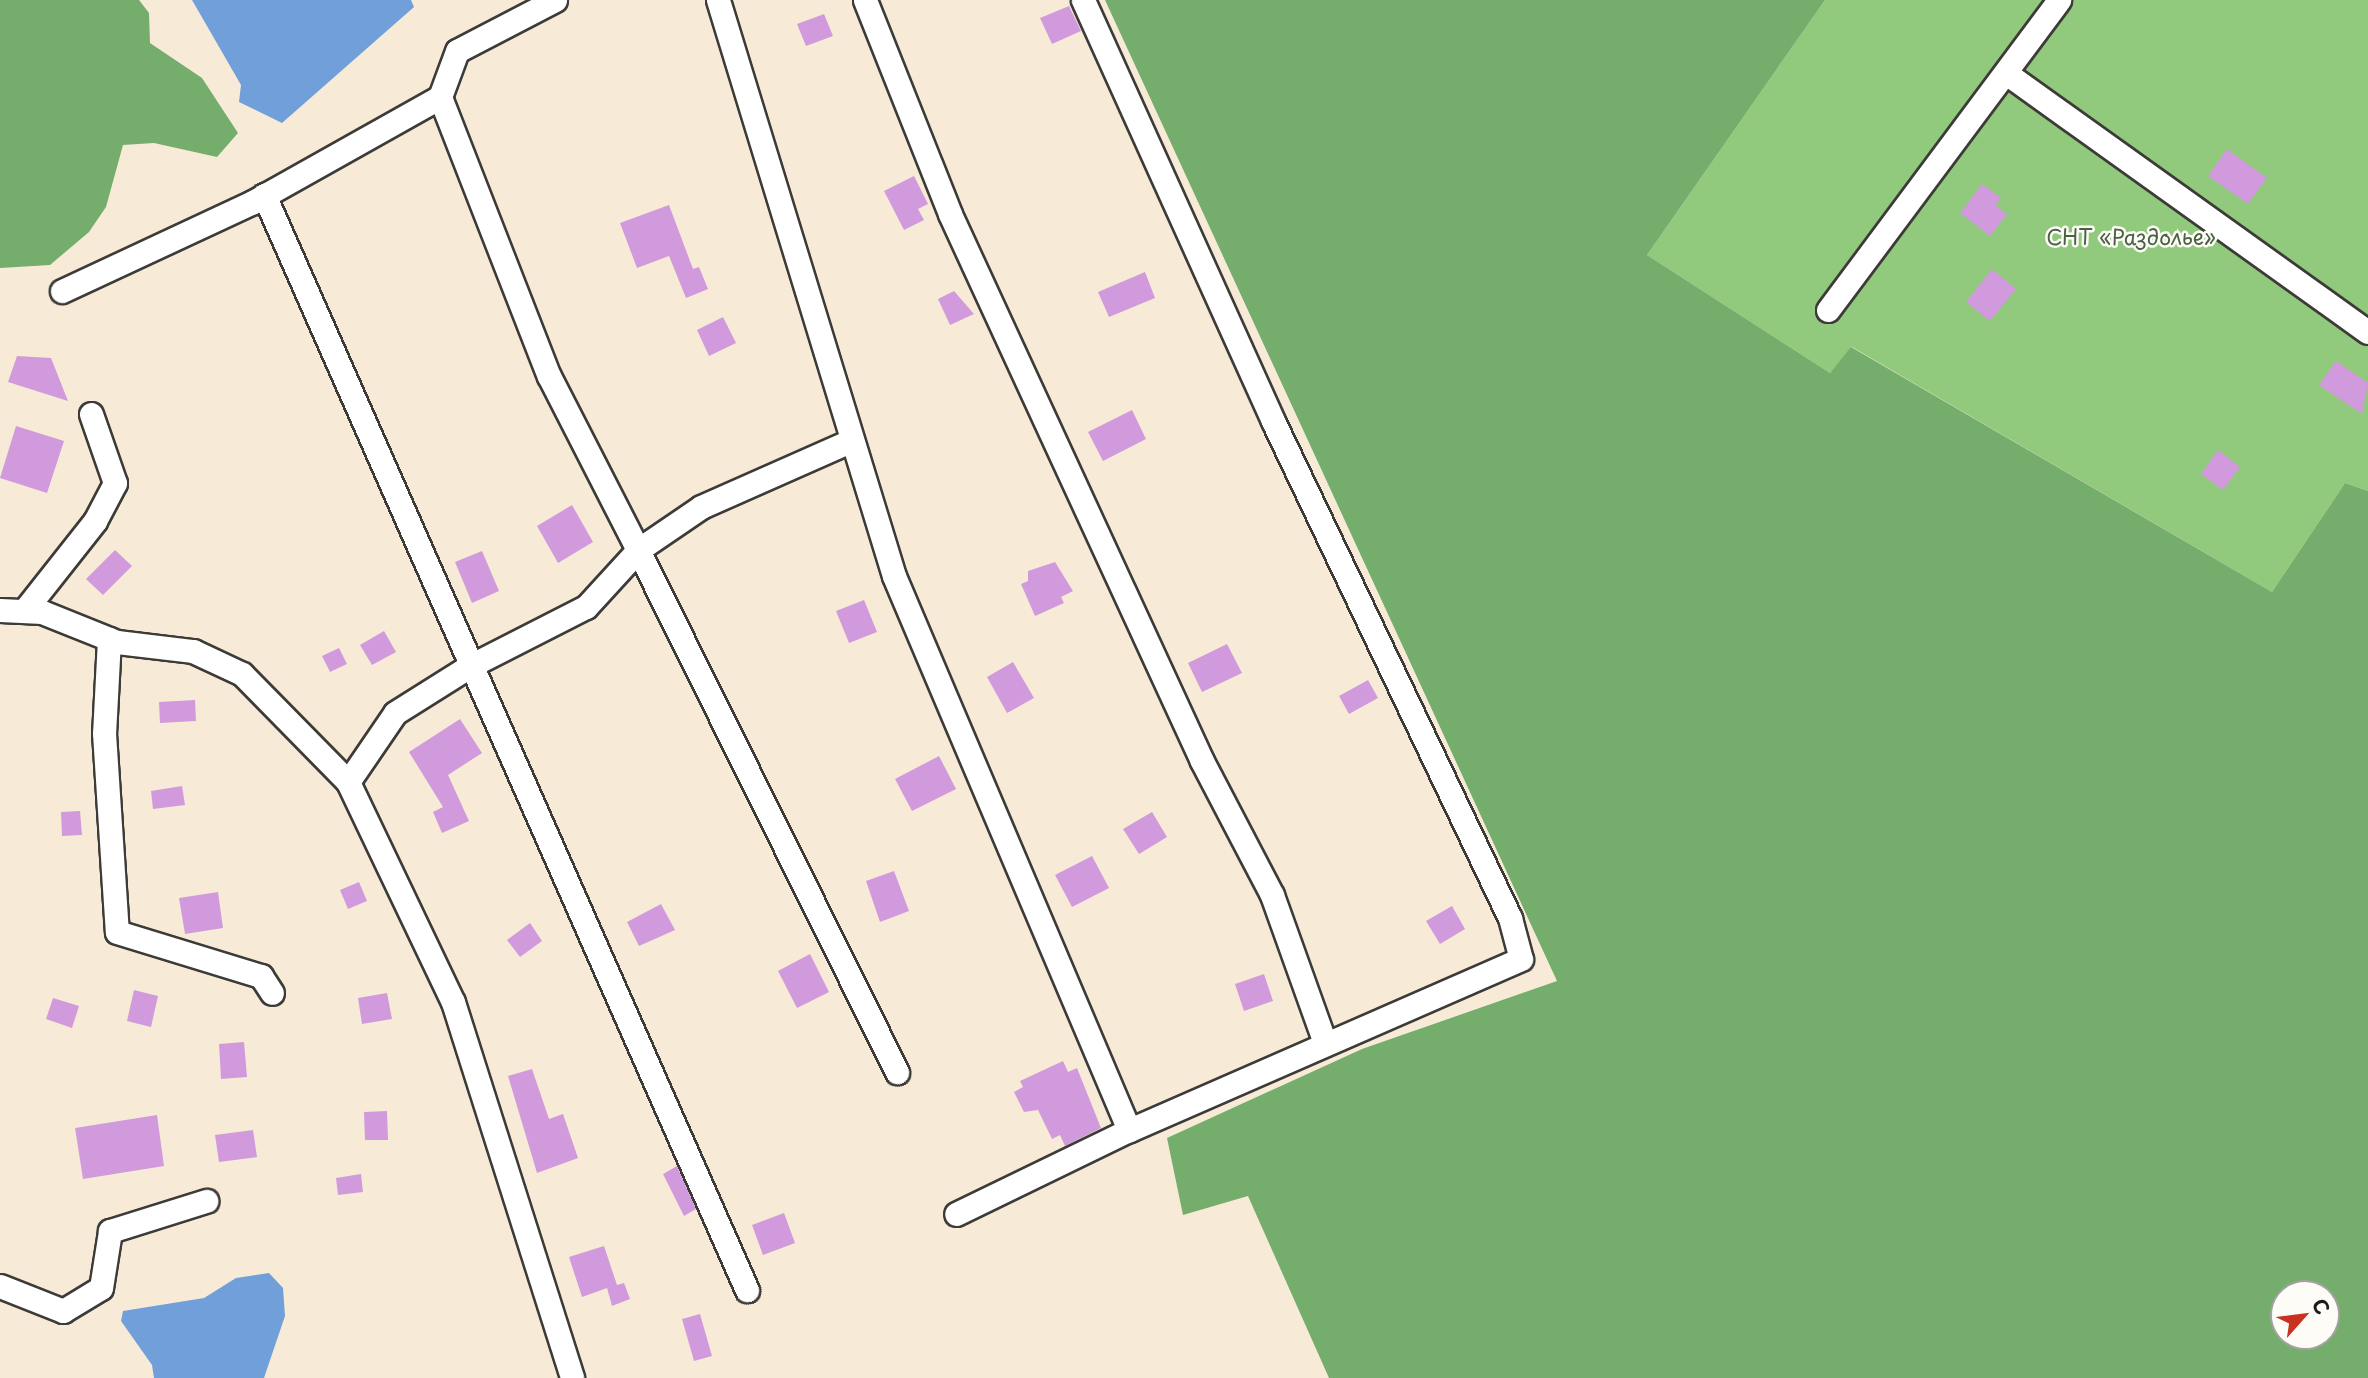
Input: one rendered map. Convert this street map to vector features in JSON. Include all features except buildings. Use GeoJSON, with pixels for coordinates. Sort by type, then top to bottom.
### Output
{"type":"FeatureCollection","features":[{"type":"Feature","properties":{"kind":"street"},"geometry":{"type":"LineString","coordinates":[[62,291],[264,195],[440,97],[457,51],[555,0]]}},
{"type":"Feature","properties":{"kind":"street"},"geometry":{"type":"LineString","coordinates":[[718,0],[894,576],[1129,1130]]}},
{"type":"Feature","properties":{"kind":"street"},"geometry":{"type":"LineString","coordinates":[[865,0],[950,214],[1202,761],[1272,895],[1325,1043]]}},
{"type":"Feature","properties":{"kind":"street"},"geometry":{"type":"LineString","coordinates":[[956,1214],[1129,1130],[1521,959],[1510,918],[1273,421],[1083,0]]}},
{"type":"Feature","properties":{"kind":"street"},"geometry":{"type":"LineString","coordinates":[[1828,310],[2059,0]]}},
{"type":"Feature","properties":{"kind":"street"},"geometry":{"type":"LineString","coordinates":[[2007,73],[2368,332]]}},
{"type":"Feature","properties":{"kind":"street"},"geometry":{"type":"LineString","coordinates":[[440,97],[549,376],[897,1072]]}},
{"type":"Feature","properties":{"kind":"street"},"geometry":{"type":"LineString","coordinates":[[264,195],[468,667],[747,1290]]}},
{"type":"Feature","properties":{"kind":"street"},"geometry":{"type":"LineString","coordinates":[[24,611],[95,521],[115,483],[92,414]]}},
{"type":"Feature","properties":{"kind":"street"},"geometry":{"type":"LineString","coordinates":[[348,782],[395,713],[468,667],[586,607],[638,550],[701,507],[852,440]]}},
{"type":"Feature","properties":{"kind":"street"},"geometry":{"type":"LineString","coordinates":[[0,610],[42,612],[109,639],[194,651],[242,674],[348,782],[453,1002],[572,1378]]}},
{"type":"Feature","properties":{"kind":"street"},"geometry":{"type":"LineString","coordinates":[[109,639],[104,733],[117,932],[261,976],[272,993]]}},
{"type":"Feature","properties":{"kind":"street"},"geometry":{"type":"LineString","coordinates":[[0,1286],[63,1311],[101,1288],[110,1231],[206,1201]]}},
{"type":"Feature","properties":{"kind":"green space"},"geometry":{"type":"Polygon","coordinates":[[[0,0],[139,0],[149,13],[150,43],[202,78],[238,133],[217,157],[154,143],[123,145],[106,207],[89,232],[50,265],[0,268],[0,0]]]}},
{"type":"Feature","properties":{"kind":"green space"},"geometry":{"type":"Polygon","coordinates":[[[1105,0],[1825,0],[1647,255],[1830,373],[1851,347],[2272,592],[2345,483],[2368,491],[2368,1378],[1329,1378],[1248,1196],[1183,1215],[1167,1138],[1362,1049],[1557,981],[1105,0]]]}},
{"type":"Feature","properties":{"kind":"green space","name":"СНТ «Раздолье»"},"geometry":{"type":"Polygon","coordinates":[[[1825,0],[2368,0],[2368,491],[2345,483],[2272,592],[1852,347],[1830,373],[1647,255],[1825,0]]]}},
{"type":"Feature","properties":{"kind":"water"},"geometry":{"type":"Polygon","coordinates":[[[192,0],[411,0],[414,7],[282,123],[239,102],[241,85],[192,0]]]}},
{"type":"Feature","properties":{"kind":"water"},"geometry":{"type":"Polygon","coordinates":[[[269,1273],[283,1288],[285,1316],[264,1378],[154,1378],[152,1365],[121,1321],[123,1311],[204,1298],[236,1278],[269,1273]]]}}]}
